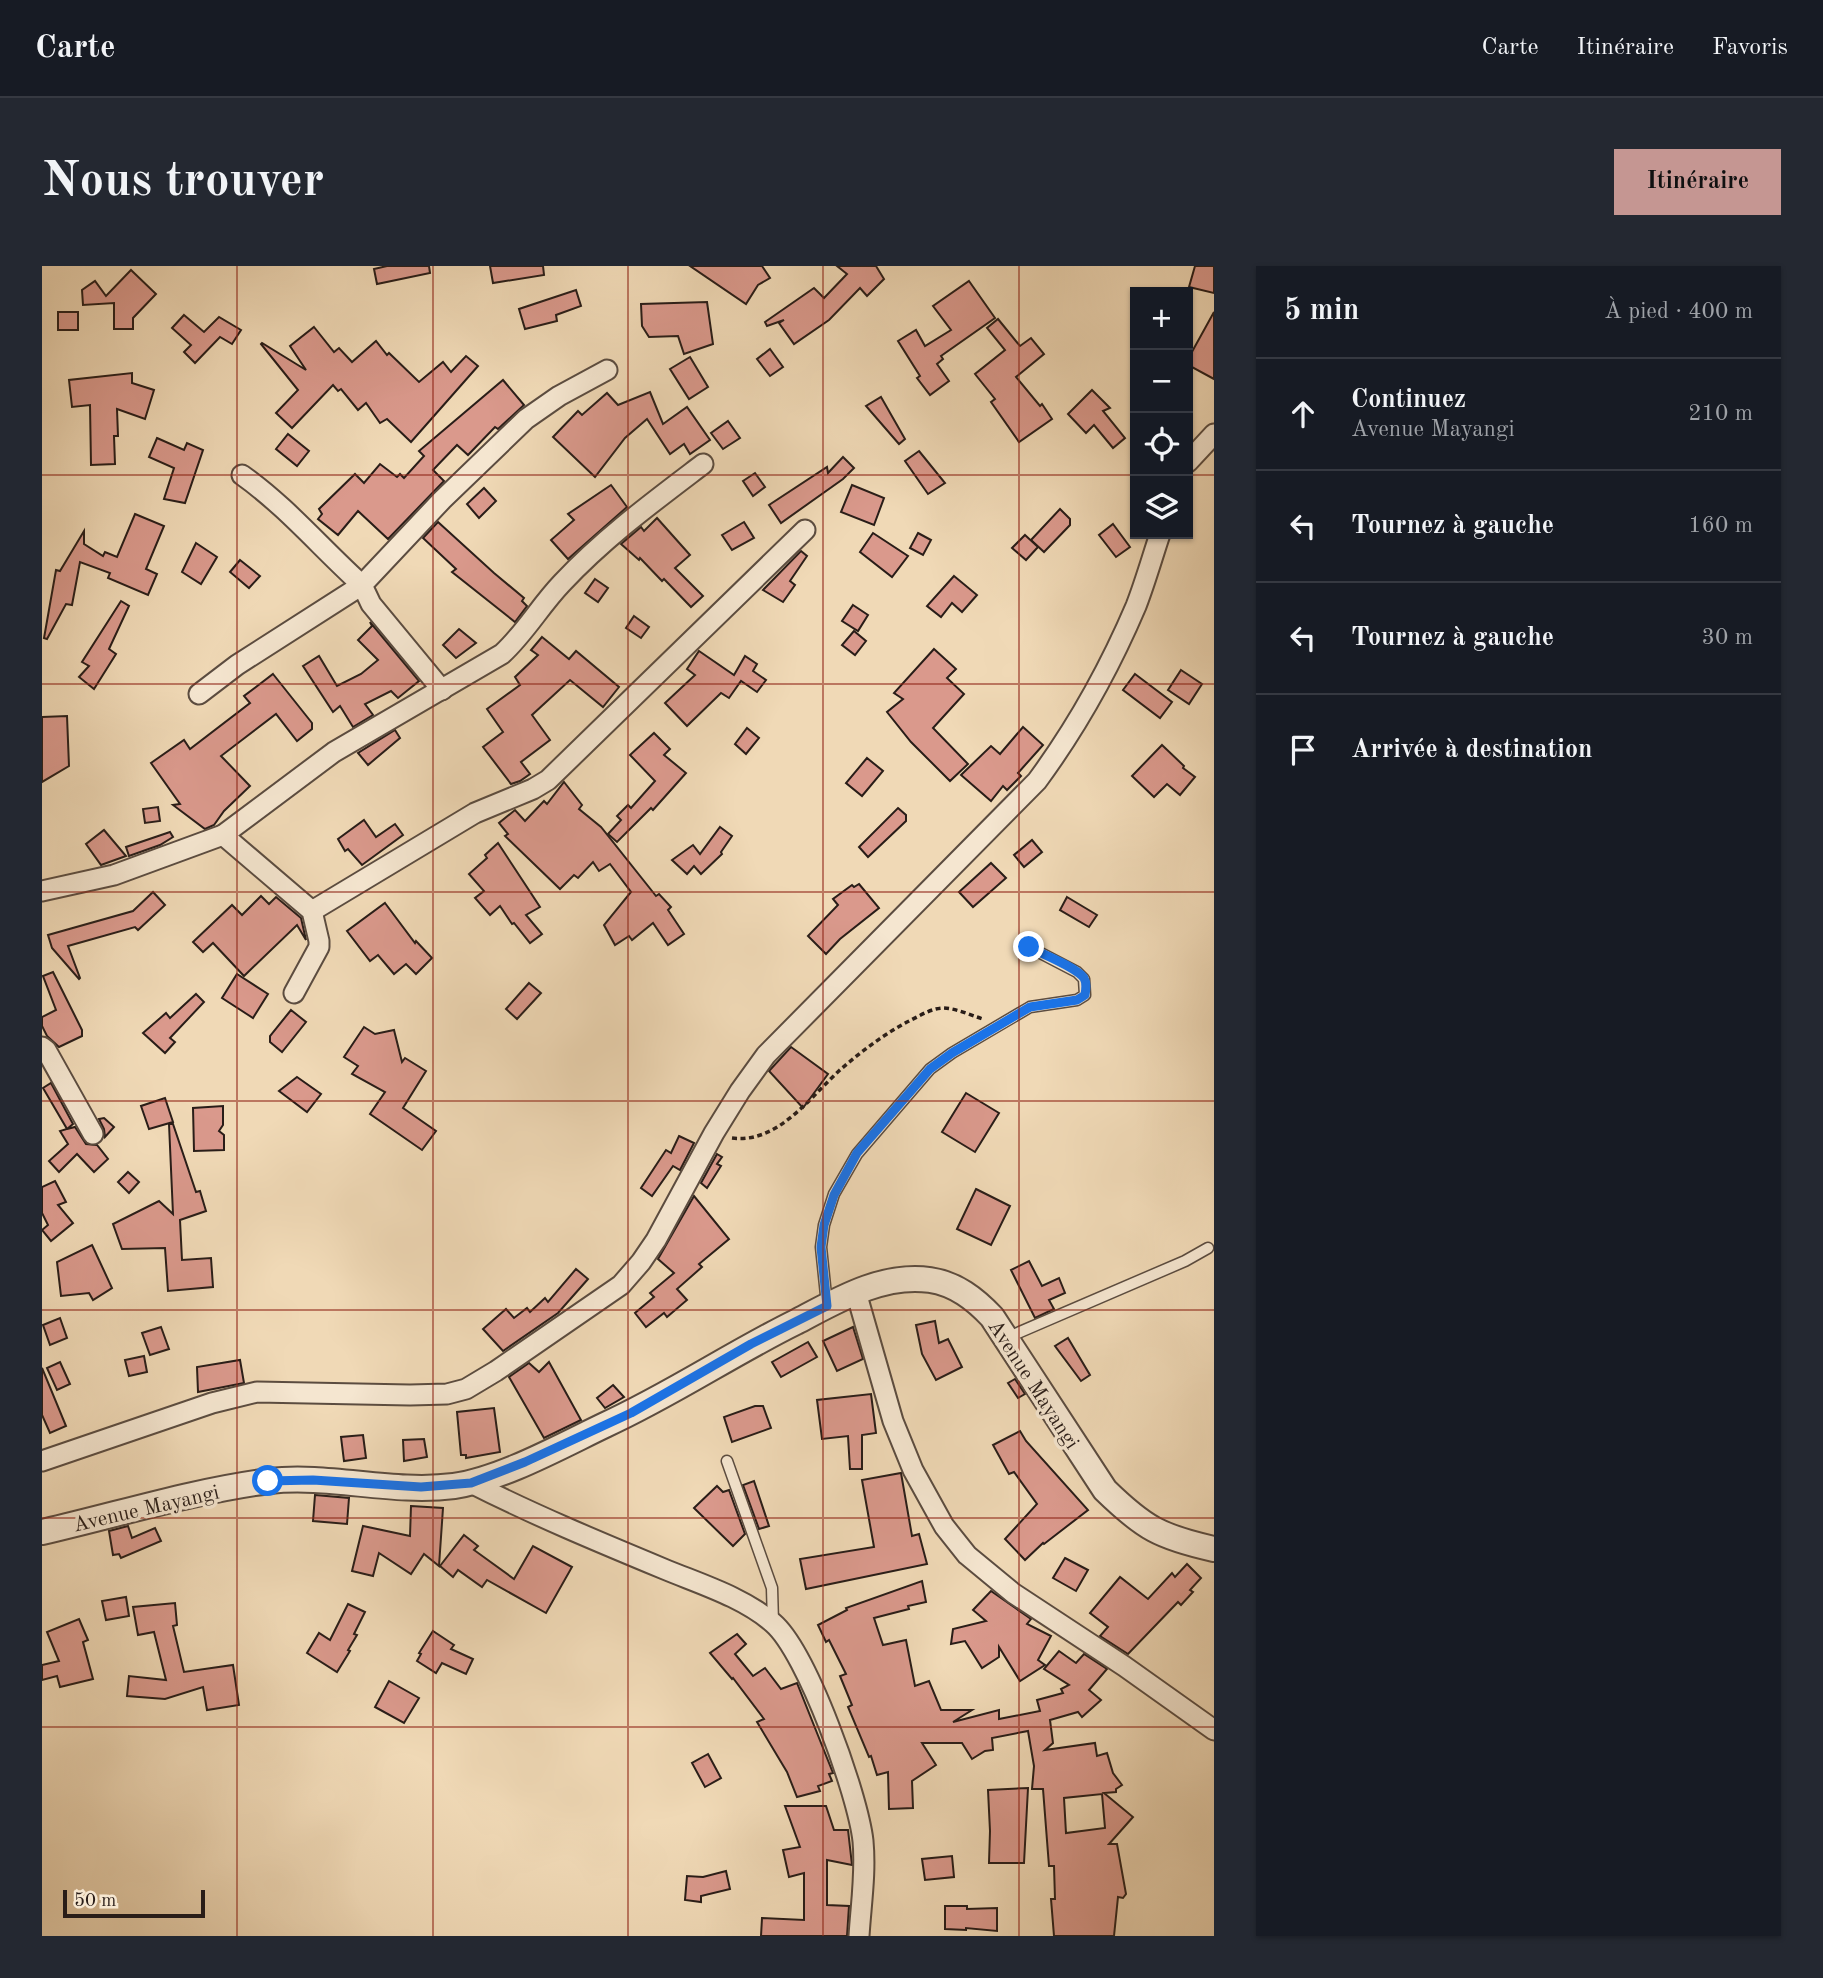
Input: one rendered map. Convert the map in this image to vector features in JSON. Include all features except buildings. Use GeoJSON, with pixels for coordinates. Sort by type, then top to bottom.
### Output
{"type":"FeatureCollection","features":[{"type":"Feature","properties":{"kind":"street"},"geometry":{"type":"LineString","coordinates":[[199,694],[237,665],[362,584],[442,500],[526,419],[559,396],[607,370]]}},
{"type":"Feature","properties":{"kind":"street"},"geometry":{"type":"LineString","coordinates":[[1193,457],[1214,434]]}},
{"type":"Feature","properties":{"kind":"street"},"geometry":{"type":"LineString","coordinates":[[42,891],[114,875],[223,835],[334,752],[502,654],[519,639],[561,584],[601,544],[629,519],[702,464]]}},
{"type":"Feature","properties":{"kind":"street"},"geometry":{"type":"LineString","coordinates":[[242,475],[292,515],[320,546],[362,584],[370,604],[442,690]]}},
{"type":"Feature","properties":{"kind":"street"},"geometry":{"type":"LineString","coordinates":[[312,911],[475,813],[548,780],[805,530]]}},
{"type":"Feature","properties":{"kind":"street"},"geometry":{"type":"LineString","coordinates":[[42,1461],[212,1403],[257,1392],[410,1395],[447,1394],[466,1389],[621,1285],[656,1240],[714,1133],[766,1055],[1037,782],[1078,720],[1124,631],[1136,605],[1158,539]]}},
{"type":"Feature","properties":{"kind":"street"},"geometry":{"type":"LineString","coordinates":[[223,835],[312,911],[319,947],[294,993]]}},
{"type":"Feature","properties":{"kind":"street"},"geometry":{"type":"LineString","coordinates":[[42,1047],[93,1134]]}},
{"type":"Feature","properties":{"kind":"street","name":"Avenue Mayangi"},"geometry":{"type":"LineString","coordinates":[[42,1532],[165,1500],[268,1481],[313,1480],[421,1487],[471,1483],[525,1462],[631,1413],[751,1344],[856,1292],[897,1280],[930,1280],[957,1288],[978,1302],[1005,1338],[1105,1490],[1146,1526],[1177,1541],[1214,1549]]}},
{"type":"Feature","properties":{"kind":"street"},"geometry":{"type":"LineString","coordinates":[[856,1292],[898,1433],[913,1470],[944,1525],[967,1555],[1013,1593],[1124,1666],[1214,1730]]}},
{"type":"Feature","properties":{"kind":"street"},"geometry":{"type":"LineString","coordinates":[[471,1483],[549,1521],[724,1595],[773,1623],[787,1637],[799,1657],[846,1773],[855,1803],[865,1868],[859,1936]]}},
{"type":"Feature","properties":{"kind":"lane"},"geometry":{"type":"LineString","coordinates":[[827,1306],[821,1247],[824,1225],[834,1195],[857,1153],[930,1069],[952,1053],[1030,1007],[1077,1000],[1085,995],[1084,979],[1076,972],[1029,947]]}},
{"type":"Feature","properties":{"kind":"lane"},"geometry":{"type":"LineString","coordinates":[[1005,1338],[1185,1261],[1208,1248]]}},
{"type":"Feature","properties":{"kind":"lane"},"geometry":{"type":"LineString","coordinates":[[727,1461],[772,1588],[773,1623]]}},
{"type":"Feature","properties":{"kind":"path"},"geometry":{"type":"LineString","coordinates":[[714,1133],[746,1140],[771,1130],[796,1112],[888,1032],[930,1010],[953,1009],[998,1024]]}},
{"type":"Feature","properties":{"kind":"route"},"geometry":{"type":"LineString","coordinates":[[268,1481],[313,1480],[421,1487],[471,1483],[525,1462],[631,1413],[751,1344],[827,1306],[821,1247],[824,1225],[834,1195],[857,1153],[930,1069],[952,1053],[1016,1013],[1030,1007],[1077,1000],[1085,995],[1084,979],[1076,972],[1029,947]]}}]}
